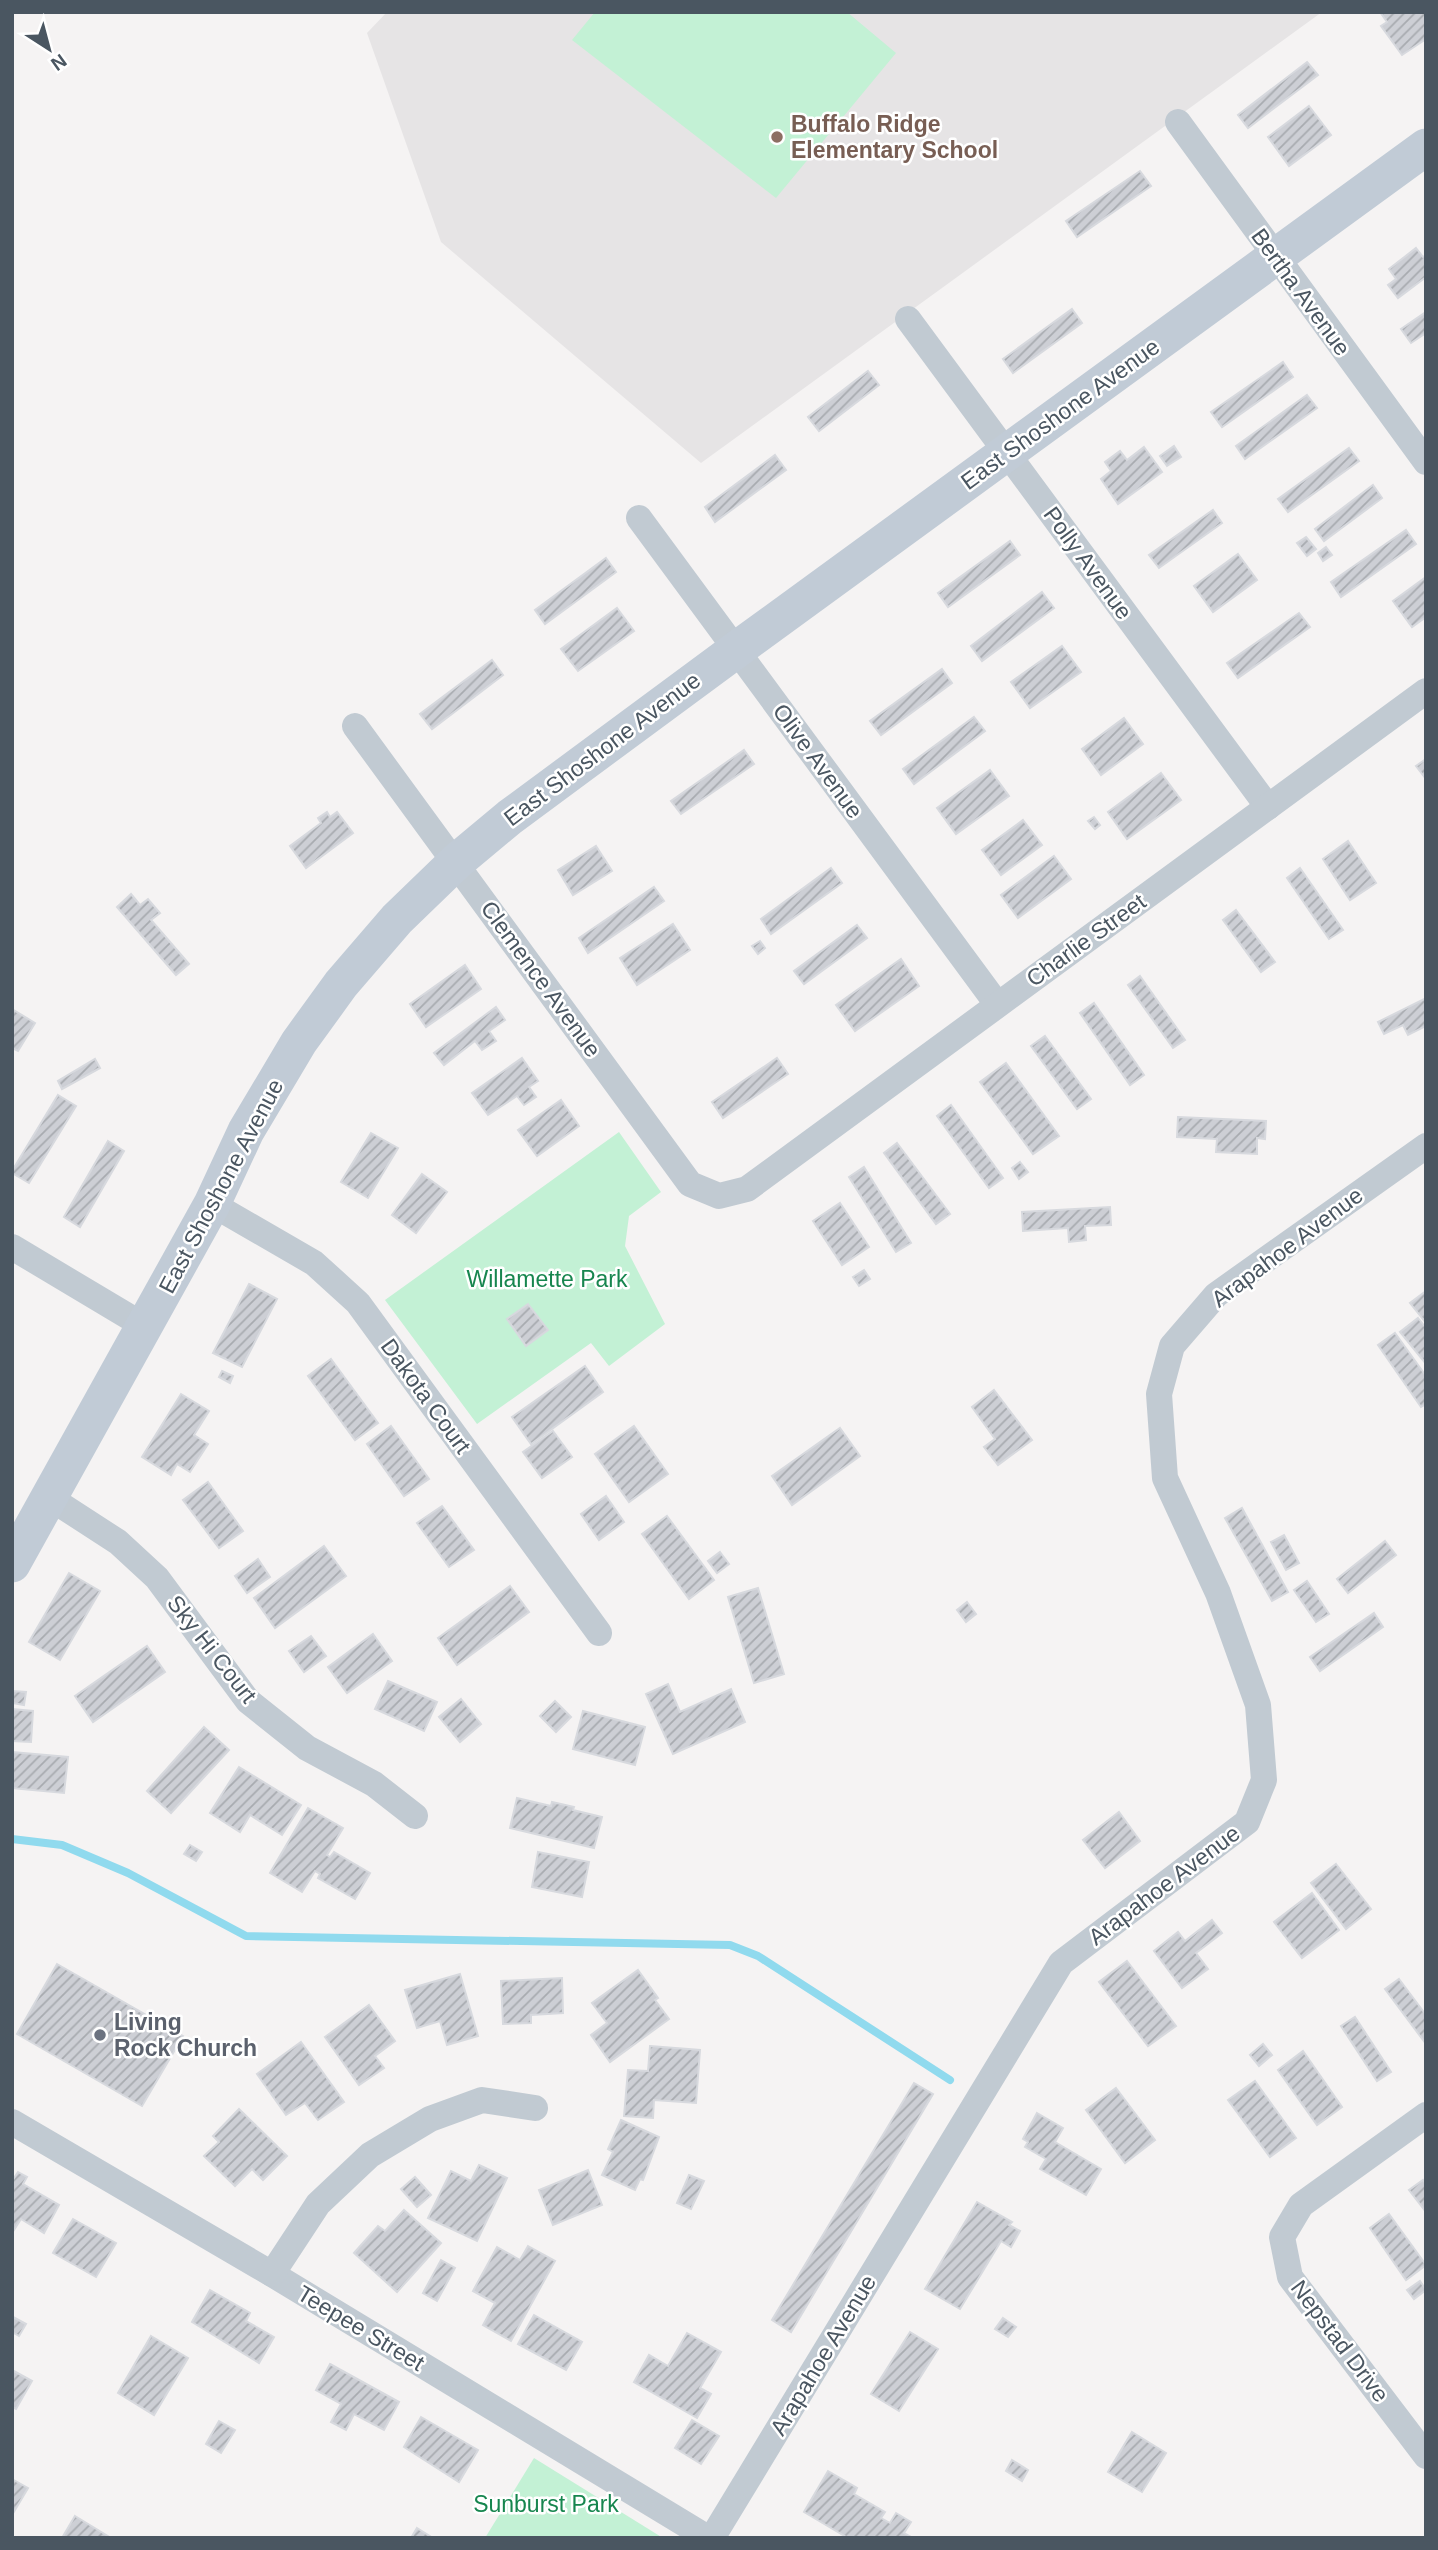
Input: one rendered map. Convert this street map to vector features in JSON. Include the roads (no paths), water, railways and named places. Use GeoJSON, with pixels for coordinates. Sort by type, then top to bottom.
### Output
{"type":"FeatureCollection","features":[{"type":"Feature","properties":{"kind":"street","name":"Bertha Avenue"},"geometry":{"type":"LineString","coordinates":[[1178,122],[1426,461]]}},
{"type":"Feature","properties":{"kind":"street","name":"East Shoshone Avenue"},"geometry":{"type":"LineString","coordinates":[[12,1564],[212,1204],[246,1131],[299,1042],[334,993],[397,919],[456,862],[510,817],[1426,147]]}},
{"type":"Feature","properties":{"kind":"street","name":"Polly Avenue"},"geometry":{"type":"LineString","coordinates":[[908,319],[1268,807]]}},
{"type":"Feature","properties":{"kind":"street","name":"Olive Avenue"},"geometry":{"type":"LineString","coordinates":[[639,518],[997,1004]]}},
{"type":"Feature","properties":{"kind":"street","name":"Charlie Street"},"geometry":{"type":"LineString","coordinates":[[747,1189],[1426,691]]}},
{"type":"Feature","properties":{"kind":"street","name":"Clemence Avenue"},"geometry":{"type":"LineString","coordinates":[[355,726],[690,1184],[719,1196],[747,1189]]}},
{"type":"Feature","properties":{"kind":"street","name":"Arapahoe Avenue"},"geometry":{"type":"LineString","coordinates":[[710,2538],[1061,1963],[1247,1822],[1264,1780],[1258,1705],[1218,1593],[1165,1478],[1159,1394],[1172,1346],[1216,1295],[1426,1146]]}},
{"type":"Feature","properties":{"kind":"street","name":"Dakota Court"},"geometry":{"type":"LineString","coordinates":[[212,1204],[314,1263],[358,1303],[598,1633]]}},
{"type":"Feature","properties":{"kind":"street"},"geometry":{"type":"LineString","coordinates":[[12,1247],[146,1326]]}},
{"type":"Feature","properties":{"kind":"street","name":"Sky Hi Court"},"geometry":{"type":"LineString","coordinates":[[50,1498],[118,1542],[157,1578],[248,1701],[307,1748],[374,1784],[415,1816]]}},
{"type":"Feature","properties":{"kind":"street"},"geometry":{"type":"LineString","coordinates":[[272,2274],[318,2204],[370,2155],[430,2119],[482,2100],[535,2108]]}},
{"type":"Feature","properties":{"kind":"street","name":"Nepstad Drive"},"geometry":{"type":"LineString","coordinates":[[1426,2115],[1301,2205],[1282,2237],[1290,2277],[1426,2456]]}},
{"type":"Feature","properties":{"kind":"street","name":"Teepee Street"},"geometry":{"type":"LineString","coordinates":[[12,2122],[272,2274],[710,2538]]}},
{"type":"Feature","properties":{"kind":"waterway"},"geometry":{"type":"LineString","coordinates":[[12,1839],[62,1845],[128,1873],[246,1936],[730,1945],[758,1956],[950,2080]]}},
{"type":"Feature","properties":{"kind":"place","name":"Buffalo Ridge Elementary School"},"geometry":{"type":"Point","coordinates":[777,137]}},
{"type":"Feature","properties":{"kind":"place","name":"Living Rock Church"},"geometry":{"type":"Point","coordinates":[100,2035]}},
{"type":"Feature","properties":{"kind":"park label","name":"Willamette Park"},"geometry":{"type":"Point","coordinates":[547,1279]}},
{"type":"Feature","properties":{"kind":"park label","name":"Sunburst Park"},"geometry":{"type":"Point","coordinates":[546,2504]}}]}
